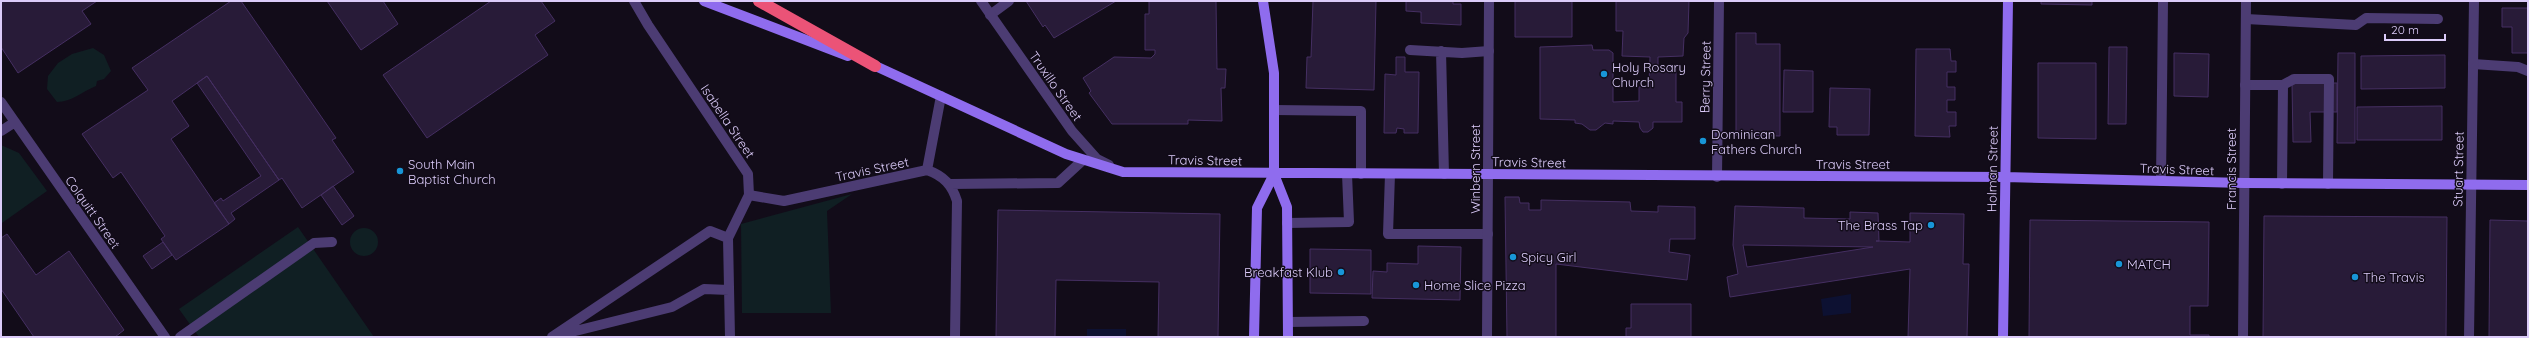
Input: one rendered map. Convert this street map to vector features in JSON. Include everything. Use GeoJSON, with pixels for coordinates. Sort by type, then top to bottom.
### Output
{"type":"FeatureCollection","features":[{"type":"Feature","properties":{"kind":"highway"},"geometry":{"type":"LineString","coordinates":[[759,1],[875,66]]}},
{"type":"Feature","properties":{"kind":"main road","name":"Travis Street"},"geometry":{"type":"LineString","coordinates":[[704,1],[875,66],[1066,154],[1123,172],[2005,177],[2282,184],[2528,185]]}},
{"type":"Feature","properties":{"kind":"main road"},"geometry":{"type":"LineString","coordinates":[[1263,1],[1274,73],[1274,174],[1287,207],[1288,337]]}},
{"type":"Feature","properties":{"kind":"main road","name":"Holman Street"},"geometry":{"type":"LineString","coordinates":[[2003,337],[2008,1]]}},
{"type":"Feature","properties":{"kind":"main road"},"geometry":{"type":"LineString","coordinates":[[1254,337],[1257,208],[1274,174]]}},
{"type":"Feature","properties":{"kind":"street","name":"Isabella Street"},"geometry":{"type":"LineString","coordinates":[[634,1],[648,25],[748,174],[749,195],[728,238],[730,337]]}},
{"type":"Feature","properties":{"kind":"street","name":"Truxillo Street"},"geometry":{"type":"LineString","coordinates":[[980,1],[1072,131],[1097,159],[1123,172]]}},
{"type":"Feature","properties":{"kind":"street"},"geometry":{"type":"LineString","coordinates":[[990,15],[1009,1]]}},
{"type":"Feature","properties":{"kind":"street","name":"Winbern Street"},"geometry":{"type":"LineString","coordinates":[[1487,337],[1489,1]]}},
{"type":"Feature","properties":{"kind":"street","name":"Berry Street"},"geometry":{"type":"LineString","coordinates":[[1717,176],[1719,1]]}},
{"type":"Feature","properties":{"kind":"street"},"geometry":{"type":"LineString","coordinates":[[2160,181],[2163,1]]}},
{"type":"Feature","properties":{"kind":"street","name":"Francis Street"},"geometry":{"type":"LineString","coordinates":[[2243,337],[2246,1]]}},
{"type":"Feature","properties":{"kind":"street","name":"Stuart Street"},"geometry":{"type":"LineString","coordinates":[[2469,337],[2470,185],[2474,1]]}},
{"type":"Feature","properties":{"kind":"street"},"geometry":{"type":"LineString","coordinates":[[2246,19],[2356,25],[2366,18],[2438,20]]}},
{"type":"Feature","properties":{"kind":"street"},"geometry":{"type":"LineString","coordinates":[[1410,50],[1441,52],[1489,51]]}},
{"type":"Feature","properties":{"kind":"street"},"geometry":{"type":"LineString","coordinates":[[1441,52],[1444,174]]}},
{"type":"Feature","properties":{"kind":"street"},"geometry":{"type":"LineString","coordinates":[[2473,64],[2518,67],[2528,71]]}},
{"type":"Feature","properties":{"kind":"street"},"geometry":{"type":"LineString","coordinates":[[2245,85],[2283,85],[2294,79],[2329,78],[2328,184]]}},
{"type":"Feature","properties":{"kind":"street"},"geometry":{"type":"LineString","coordinates":[[2282,184],[2283,85]]}},
{"type":"Feature","properties":{"kind":"street"},"geometry":{"type":"LineString","coordinates":[[927,170],[941,96]]}},
{"type":"Feature","properties":{"kind":"street","name":"Colquitt Street"},"geometry":{"type":"LineString","coordinates":[[1,102],[164,337]]}},
{"type":"Feature","properties":{"kind":"street"},"geometry":{"type":"LineString","coordinates":[[1274,110],[1361,111],[1361,174]]}},
{"type":"Feature","properties":{"kind":"street"},"geometry":{"type":"LineString","coordinates":[[1,131],[15,122]]}},
{"type":"Feature","properties":{"kind":"street"},"geometry":{"type":"LineString","coordinates":[[955,337],[957,202],[950,184],[1058,183],[1083,160]]}},
{"type":"Feature","properties":{"kind":"street","name":"Travis Street"},"geometry":{"type":"LineString","coordinates":[[749,195],[784,201],[927,170],[940,176],[950,184]]}},
{"type":"Feature","properties":{"kind":"street"},"geometry":{"type":"LineString","coordinates":[[1287,223],[1349,222],[1347,174]]}},
{"type":"Feature","properties":{"kind":"street"},"geometry":{"type":"LineString","coordinates":[[1390,174],[1388,234],[1488,234]]}},
{"type":"Feature","properties":{"kind":"street"},"geometry":{"type":"LineString","coordinates":[[552,337],[710,231],[728,238]]}},
{"type":"Feature","properties":{"kind":"street"},"geometry":{"type":"LineString","coordinates":[[180,337],[314,243],[332,242]]}},
{"type":"Feature","properties":{"kind":"street"},"geometry":{"type":"LineString","coordinates":[[552,337],[672,307],[704,289],[729,290]]}},
{"type":"Feature","properties":{"kind":"street"},"geometry":{"type":"LineString","coordinates":[[1288,322],[1364,321]]}},
{"type":"Feature","properties":{"kind":"shaded area"},"geometry":{"type":"Polygon","coordinates":[[[93,48],[104,55],[111,71],[104,79],[97,81],[96,86],[72,99],[57,102],[47,89],[48,76],[58,63],[72,54],[93,48]]]}},
{"type":"Feature","properties":{"kind":"shaded area"},"geometry":{"type":"Polygon","coordinates":[[[1,145],[19,153],[47,191],[2,223],[1,145]]]}},
{"type":"Feature","properties":{"kind":"shaded area"},"geometry":{"type":"Polygon","coordinates":[[[852,194],[827,211],[831,313],[742,313],[741,224],[852,194]]]}},
{"type":"Feature","properties":{"kind":"shaded area"},"geometry":{"type":"Polygon","coordinates":[[[298,227],[374,337],[199,337],[179,309],[298,227]]]}},
{"type":"Feature","properties":{"kind":"shaded area"},"geometry":{"type":"Polygon","coordinates":[[[364,228],[374,232],[378,242],[374,252],[364,256],[354,252],[350,242],[354,232],[364,228]]]}},
{"type":"Feature","properties":{"kind":"shaded area"},"geometry":{"type":"Polygon","coordinates":[[[1851,294],[1851,313],[1823,316],[1821,299],[1851,294]]]}},
{"type":"Feature","properties":{"kind":"shaded area"},"geometry":{"type":"Polygon","coordinates":[[[1087,329],[1126,329],[1126,337],[1087,337],[1087,329]]]}},
{"type":"Feature","properties":{"kind":"building"},"geometry":{"type":"Polygon","coordinates":[[[1,1],[97,1],[82,11],[91,24],[18,73],[1,47],[1,1]]]}},
{"type":"Feature","properties":{"kind":"building"},"geometry":{"type":"Polygon","coordinates":[[[231,1],[241,1],[336,138],[332,140],[354,172],[302,208],[282,178],[279,180],[207,76],[172,101],[189,126],[171,139],[229,224],[176,260],[161,239],[165,236],[121,172],[113,178],[82,134],[148,90],[132,68],[231,1]]]}},
{"type":"Feature","properties":{"kind":"building"},"geometry":{"type":"Polygon","coordinates":[[[327,1],[383,1],[398,24],[361,50],[327,1]]]}},
{"type":"Feature","properties":{"kind":"building"},"geometry":{"type":"Polygon","coordinates":[[[491,1],[541,1],[555,21],[535,35],[548,55],[427,138],[383,75],[491,1]]]}},
{"type":"Feature","properties":{"kind":"building"},"geometry":{"type":"Polygon","coordinates":[[[1026,1],[1116,1],[1054,38],[1045,25],[1043,27],[1026,1]]]}},
{"type":"Feature","properties":{"kind":"building"},"geometry":{"type":"Polygon","coordinates":[[[1149,1],[1216,1],[1217,69],[1226,69],[1225,88],[1221,88],[1222,121],[1188,120],[1188,124],[1112,124],[1089,93],[1091,91],[1083,78],[1114,57],[1151,58],[1155,54],[1155,50],[1145,50],[1145,14],[1149,14],[1149,1]]]}},
{"type":"Feature","properties":{"kind":"building"},"geometry":{"type":"Polygon","coordinates":[[[1313,1],[1376,1],[1374,90],[1306,88],[1307,57],[1311,57],[1313,1]]]}},
{"type":"Feature","properties":{"kind":"building"},"geometry":{"type":"Polygon","coordinates":[[[1406,1],[1453,1],[1453,4],[1461,4],[1461,25],[1421,23],[1421,12],[1406,11],[1406,1]]]}},
{"type":"Feature","properties":{"kind":"building"},"geometry":{"type":"Polygon","coordinates":[[[1515,1],[1572,1],[1572,37],[1515,37],[1515,1]]]}},
{"type":"Feature","properties":{"kind":"building"},"geometry":{"type":"Polygon","coordinates":[[[1616,1],[1689,1],[1688,33],[1684,38],[1683,56],[1658,57],[1658,66],[1676,67],[1676,102],[1682,102],[1682,122],[1653,122],[1653,128],[1648,132],[1643,132],[1640,128],[1639,122],[1613,121],[1613,124],[1605,123],[1596,130],[1590,130],[1582,124],[1575,123],[1575,120],[1540,119],[1540,47],[1592,45],[1593,50],[1609,50],[1613,53],[1613,102],[1639,101],[1639,87],[1649,86],[1650,57],[1622,56],[1623,31],[1616,31],[1616,1]]]}},
{"type":"Feature","properties":{"kind":"building"},"geometry":{"type":"Polygon","coordinates":[[[2041,1],[2092,1],[2092,5],[2041,4],[2041,1]]]}},
{"type":"Feature","properties":{"kind":"building"},"geometry":{"type":"Polygon","coordinates":[[[2502,8],[2528,8],[2528,53],[2512,53],[2512,27],[2502,27],[2502,8]]]}},
{"type":"Feature","properties":{"kind":"building"},"geometry":{"type":"Polygon","coordinates":[[[1736,33],[1756,33],[1756,44],[1780,44],[1780,136],[1736,135],[1736,33]]]}},
{"type":"Feature","properties":{"kind":"building"},"geometry":{"type":"Polygon","coordinates":[[[2109,47],[2127,47],[2126,124],[2108,124],[2109,47]]]}},
{"type":"Feature","properties":{"kind":"building"},"geometry":{"type":"Polygon","coordinates":[[[1916,49],[1950,49],[1951,61],[1956,61],[1956,72],[1947,72],[1947,87],[1955,87],[1955,100],[1947,100],[1947,112],[1956,112],[1956,126],[1949,126],[1950,137],[1915,136],[1916,49]]]}},
{"type":"Feature","properties":{"kind":"building"},"geometry":{"type":"Polygon","coordinates":[[[2174,53],[2209,54],[2208,97],[2174,96],[2174,53]]]}},
{"type":"Feature","properties":{"kind":"building"},"geometry":{"type":"Polygon","coordinates":[[[2338,53],[2355,53],[2355,143],[2337,143],[2338,53]]]}},
{"type":"Feature","properties":{"kind":"building"},"geometry":{"type":"Polygon","coordinates":[[[2445,55],[2445,88],[2361,89],[2361,56],[2445,55]]]}},
{"type":"Feature","properties":{"kind":"building"},"geometry":{"type":"Polygon","coordinates":[[[1396,57],[1405,57],[1405,72],[1419,72],[1418,133],[1404,133],[1404,129],[1397,128],[1396,133],[1384,133],[1385,74],[1396,75],[1396,57]]]}},
{"type":"Feature","properties":{"kind":"building"},"geometry":{"type":"Polygon","coordinates":[[[2038,63],[2096,63],[2096,139],[2038,138],[2038,63]]]}},
{"type":"Feature","properties":{"kind":"building"},"geometry":{"type":"Polygon","coordinates":[[[1784,70],[1813,71],[1813,112],[1783,112],[1784,70]]]}},
{"type":"Feature","properties":{"kind":"building"},"geometry":{"type":"Polygon","coordinates":[[[207,76],[279,180],[231,213],[235,219],[229,224],[214,203],[221,198],[223,201],[261,176],[197,83],[207,76]]]}},
{"type":"Feature","properties":{"kind":"building"},"geometry":{"type":"Polygon","coordinates":[[[2292,83],[2337,83],[2337,112],[2310,112],[2311,142],[2293,142],[2292,83]]]}},
{"type":"Feature","properties":{"kind":"building"},"geometry":{"type":"Polygon","coordinates":[[[1830,88],[1870,89],[1869,135],[1837,135],[1837,127],[1829,127],[1830,88]]]}},
{"type":"Feature","properties":{"kind":"building"},"geometry":{"type":"Polygon","coordinates":[[[2442,106],[2442,140],[2357,140],[2357,107],[2442,106]]]}},
{"type":"Feature","properties":{"kind":"building"},"geometry":{"type":"Polygon","coordinates":[[[333,186],[354,216],[342,225],[321,195],[333,186]]]}},
{"type":"Feature","properties":{"kind":"building"},"geometry":{"type":"Polygon","coordinates":[[[1505,197],[1519,197],[1520,203],[1529,203],[1529,210],[1541,210],[1541,200],[1630,202],[1631,211],[1658,212],[1658,206],[1695,207],[1695,239],[1670,239],[1669,252],[1690,255],[1687,280],[1556,264],[1556,337],[1507,337],[1505,197]]]}},
{"type":"Feature","properties":{"kind":"building"},"geometry":{"type":"Polygon","coordinates":[[[1735,206],[1804,208],[1804,218],[1850,219],[1850,212],[1878,213],[1879,241],[1910,242],[1910,213],[1964,214],[1963,264],[1969,264],[1967,337],[1908,337],[1910,269],[1730,297],[1727,277],[1738,274],[1733,245],[1735,206]],[[1743,245],[1747,267],[1873,247],[1743,245]]]}},
{"type":"Feature","properties":{"kind":"building"},"geometry":{"type":"Polygon","coordinates":[[[998,210],[1220,214],[1218,337],[1158,337],[1159,282],[1056,280],[1055,337],[996,337],[998,210]]]}},
{"type":"Feature","properties":{"kind":"building","name":"The Travis"},"geometry":{"type":"Polygon","coordinates":[[[2264,216],[2447,217],[2446,337],[2263,337],[2264,216]]]}},
{"type":"Feature","properties":{"kind":"building","name":"MATCH"},"geometry":{"type":"Polygon","coordinates":[[[2030,220],[2209,222],[2208,306],[2190,306],[2190,335],[2209,335],[2209,337],[2029,337],[2030,220]]]}},
{"type":"Feature","properties":{"kind":"building"},"geometry":{"type":"Polygon","coordinates":[[[2490,220],[2528,221],[2528,337],[2489,337],[2490,220]]]}},
{"type":"Feature","properties":{"kind":"building"},"geometry":{"type":"Polygon","coordinates":[[[7,234],[36,275],[69,251],[124,330],[115,337],[34,337],[1,289],[1,238],[7,234]]]}},
{"type":"Feature","properties":{"kind":"building"},"geometry":{"type":"Polygon","coordinates":[[[163,242],[172,255],[152,269],[143,256],[163,242]]]}},
{"type":"Feature","properties":{"kind":"building","name":"Home Slice Pizza"},"geometry":{"type":"Polygon","coordinates":[[[1418,246],[1461,247],[1460,300],[1372,298],[1373,271],[1387,272],[1387,263],[1418,264],[1418,246]]]}},
{"type":"Feature","properties":{"kind":"building","name":"Breakfast Klub"},"geometry":{"type":"Polygon","coordinates":[[[1310,249],[1371,250],[1371,294],[1310,293],[1310,249]]]}},
{"type":"Feature","properties":{"kind":"building"},"geometry":{"type":"Polygon","coordinates":[[[1631,304],[1691,304],[1691,337],[1626,337],[1626,328],[1631,328],[1631,304]]]}},
{"type":"Feature","properties":{"kind":"place","name":"Holy Rosary Church"},"geometry":{"type":"Point","coordinates":[1604,74]}},
{"type":"Feature","properties":{"kind":"place","name":"Dominican Fathers Church"},"geometry":{"type":"Point","coordinates":[1703,141]}},
{"type":"Feature","properties":{"kind":"place","name":"South Main Baptist Church"},"geometry":{"type":"Point","coordinates":[400,171]}},
{"type":"Feature","properties":{"kind":"place","name":"The Brass Tap"},"geometry":{"type":"Point","coordinates":[1931,225]}},
{"type":"Feature","properties":{"kind":"place","name":"Spicy Girl"},"geometry":{"type":"Point","coordinates":[1513,257]}},
{"type":"Feature","properties":{"kind":"place","name":"MATCH"},"geometry":{"type":"Point","coordinates":[2119,264]}},
{"type":"Feature","properties":{"kind":"place","name":"Breakfast Klub"},"geometry":{"type":"Point","coordinates":[1341,272]}},
{"type":"Feature","properties":{"kind":"place","name":"The Travis"},"geometry":{"type":"Point","coordinates":[2355,277]}},
{"type":"Feature","properties":{"kind":"place","name":"Home Slice Pizza"},"geometry":{"type":"Point","coordinates":[1416,285]}}]}
